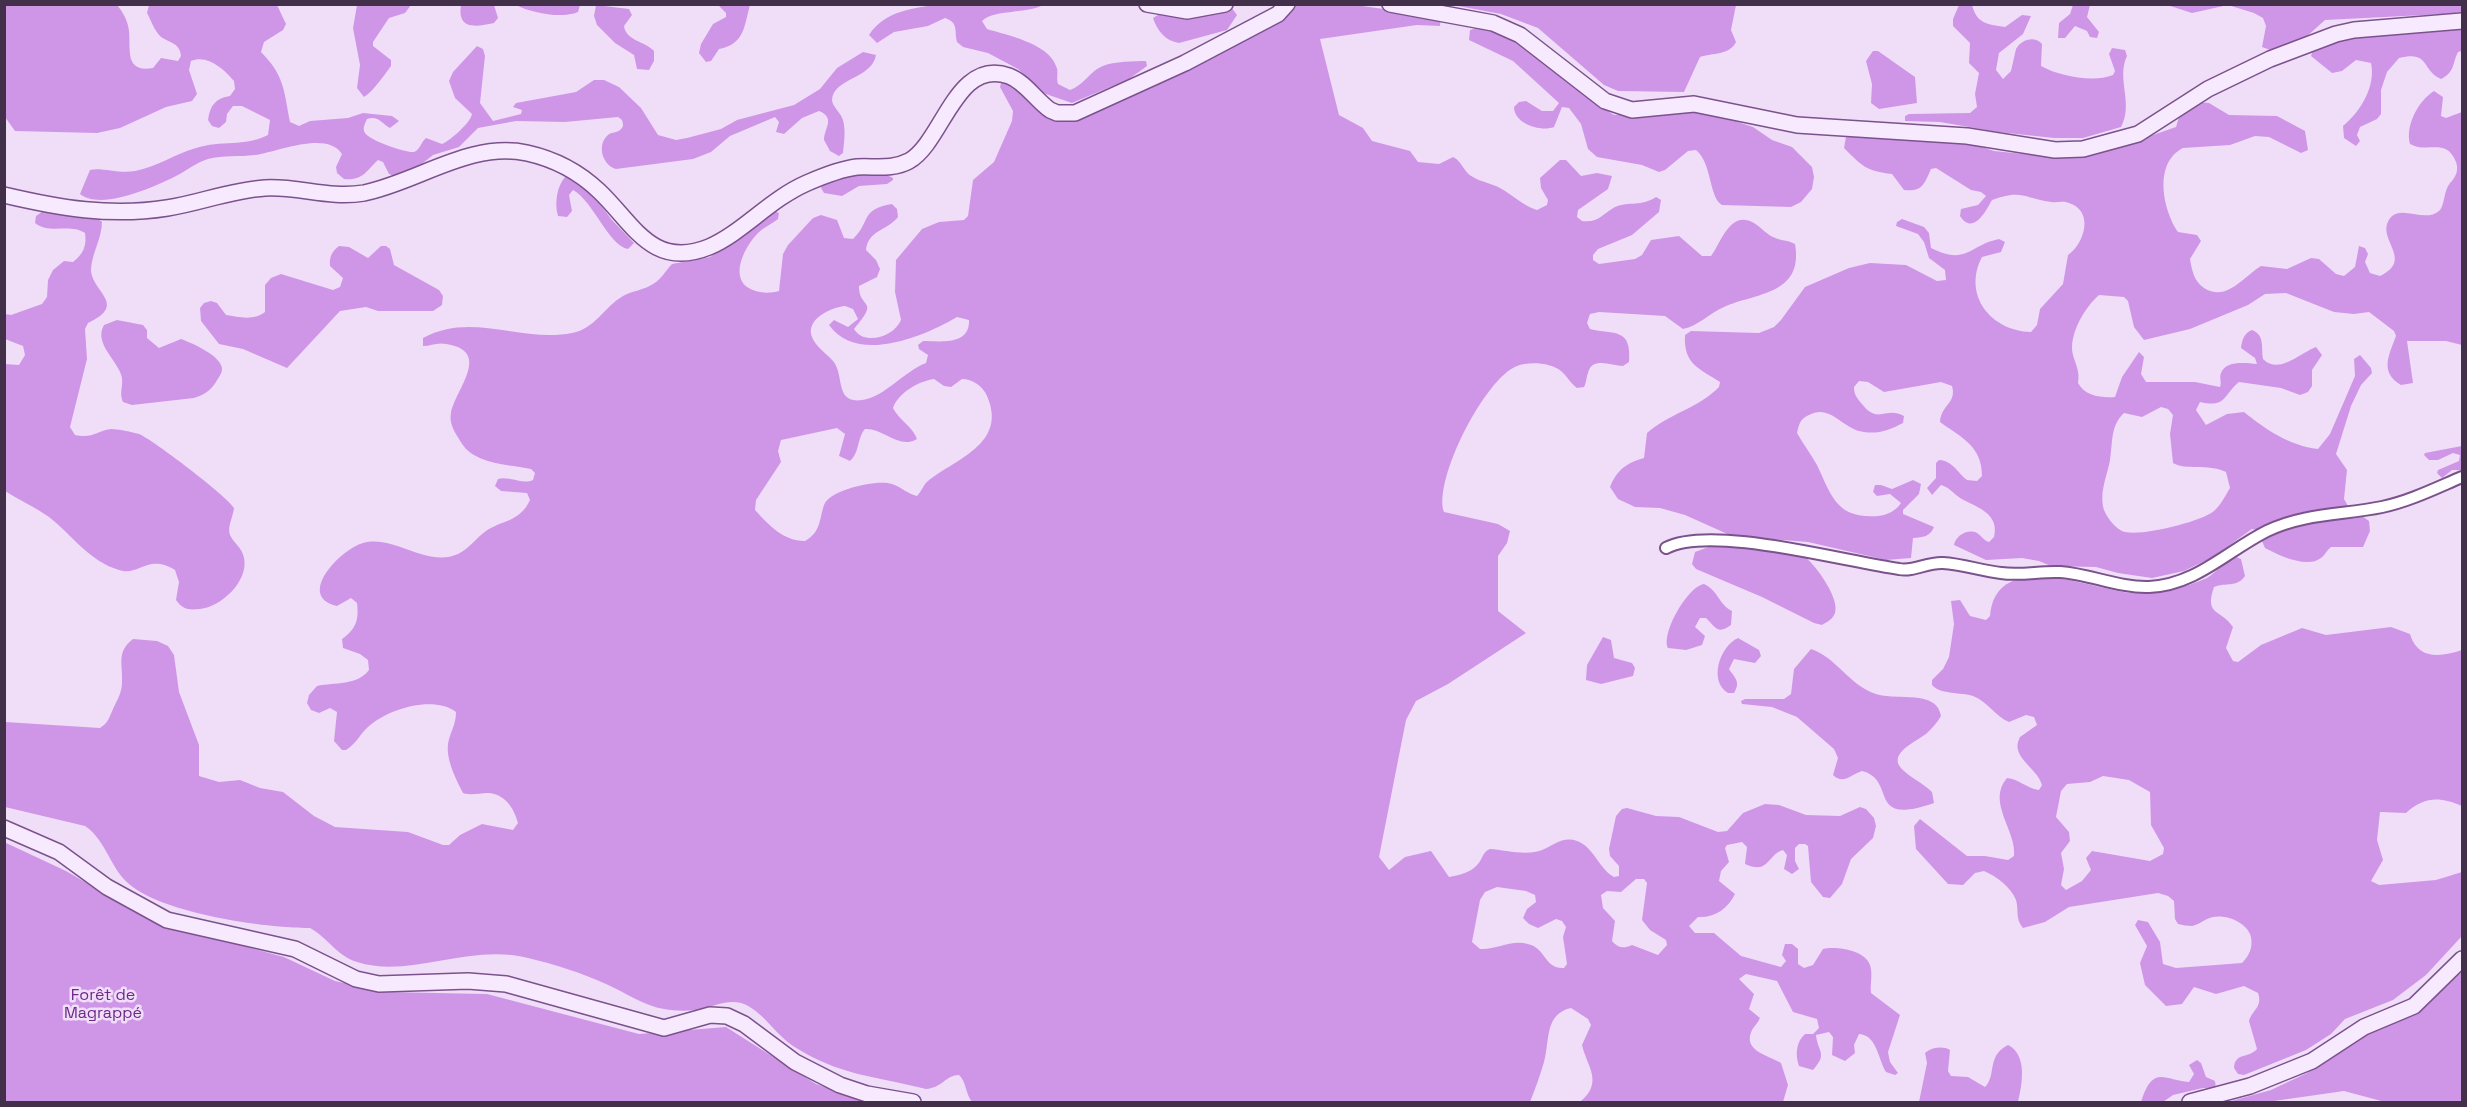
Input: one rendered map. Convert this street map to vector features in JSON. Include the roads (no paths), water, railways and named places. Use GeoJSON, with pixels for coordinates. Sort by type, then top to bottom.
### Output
{"type":"FeatureCollection","features":[{"type":"Feature","properties":{"kind":"street"},"geometry":{"type":"LineString","coordinates":[[1147,4],[1179,11],[1225,4]]}},
{"type":"Feature","properties":{"kind":"street"},"geometry":{"type":"LineString","coordinates":[[4,195],[68,209],[105,212],[166,208],[262,188],[346,195],[392,185],[472,156],[514,152],[546,159],[579,175],[602,194],[630,228],[647,243],[671,252],[692,251],[713,245],[771,203],[804,184],[848,169],[895,166],[910,160],[930,139],[962,91],[979,78],[998,75],[1010,77],[1050,110],[1057,113],[1075,113],[1194,58],[1278,14],[1287,4]]}},
{"type":"Feature","properties":{"kind":"street"},"geometry":{"type":"LineString","coordinates":[[1390,4],[1492,23],[1520,35],[1605,101],[1620,108],[1632,110],[1694,104],[1786,123],[1967,136],[2055,150],[2099,146],[2126,139],[2218,84],[2270,59],[2336,34],[2354,30],[2463,21]]}},
{"type":"Feature","properties":{"kind":"street"},"geometry":{"type":"LineString","coordinates":[[1666,548],[1685,543],[1727,541],[1815,553],[1898,569],[1912,570],[1926,564],[1943,563],[2000,573],[2070,573],[2123,585],[2150,587],[2184,580],[2244,544],[2287,522],[2399,502],[2463,477]]}},
{"type":"Feature","properties":{"kind":"street"},"geometry":{"type":"LineString","coordinates":[[4,828],[58,852],[107,887],[167,920],[295,949],[356,979],[379,984],[468,981],[506,984],[664,1028],[710,1015],[727,1016],[744,1024],[795,1062],[840,1085],[867,1094],[913,1102]]}},
{"type":"Feature","properties":{"kind":"street"},"geometry":{"type":"LineString","coordinates":[[2190,1102],[2250,1086],[2306,1064],[2364,1027],[2414,1006],[2463,959]]}},
{"type":"Feature","properties":{"kind":"park label","name":"Forêt de Magrappé"},"geometry":{"type":"Point","coordinates":[103,1005]}}]}
